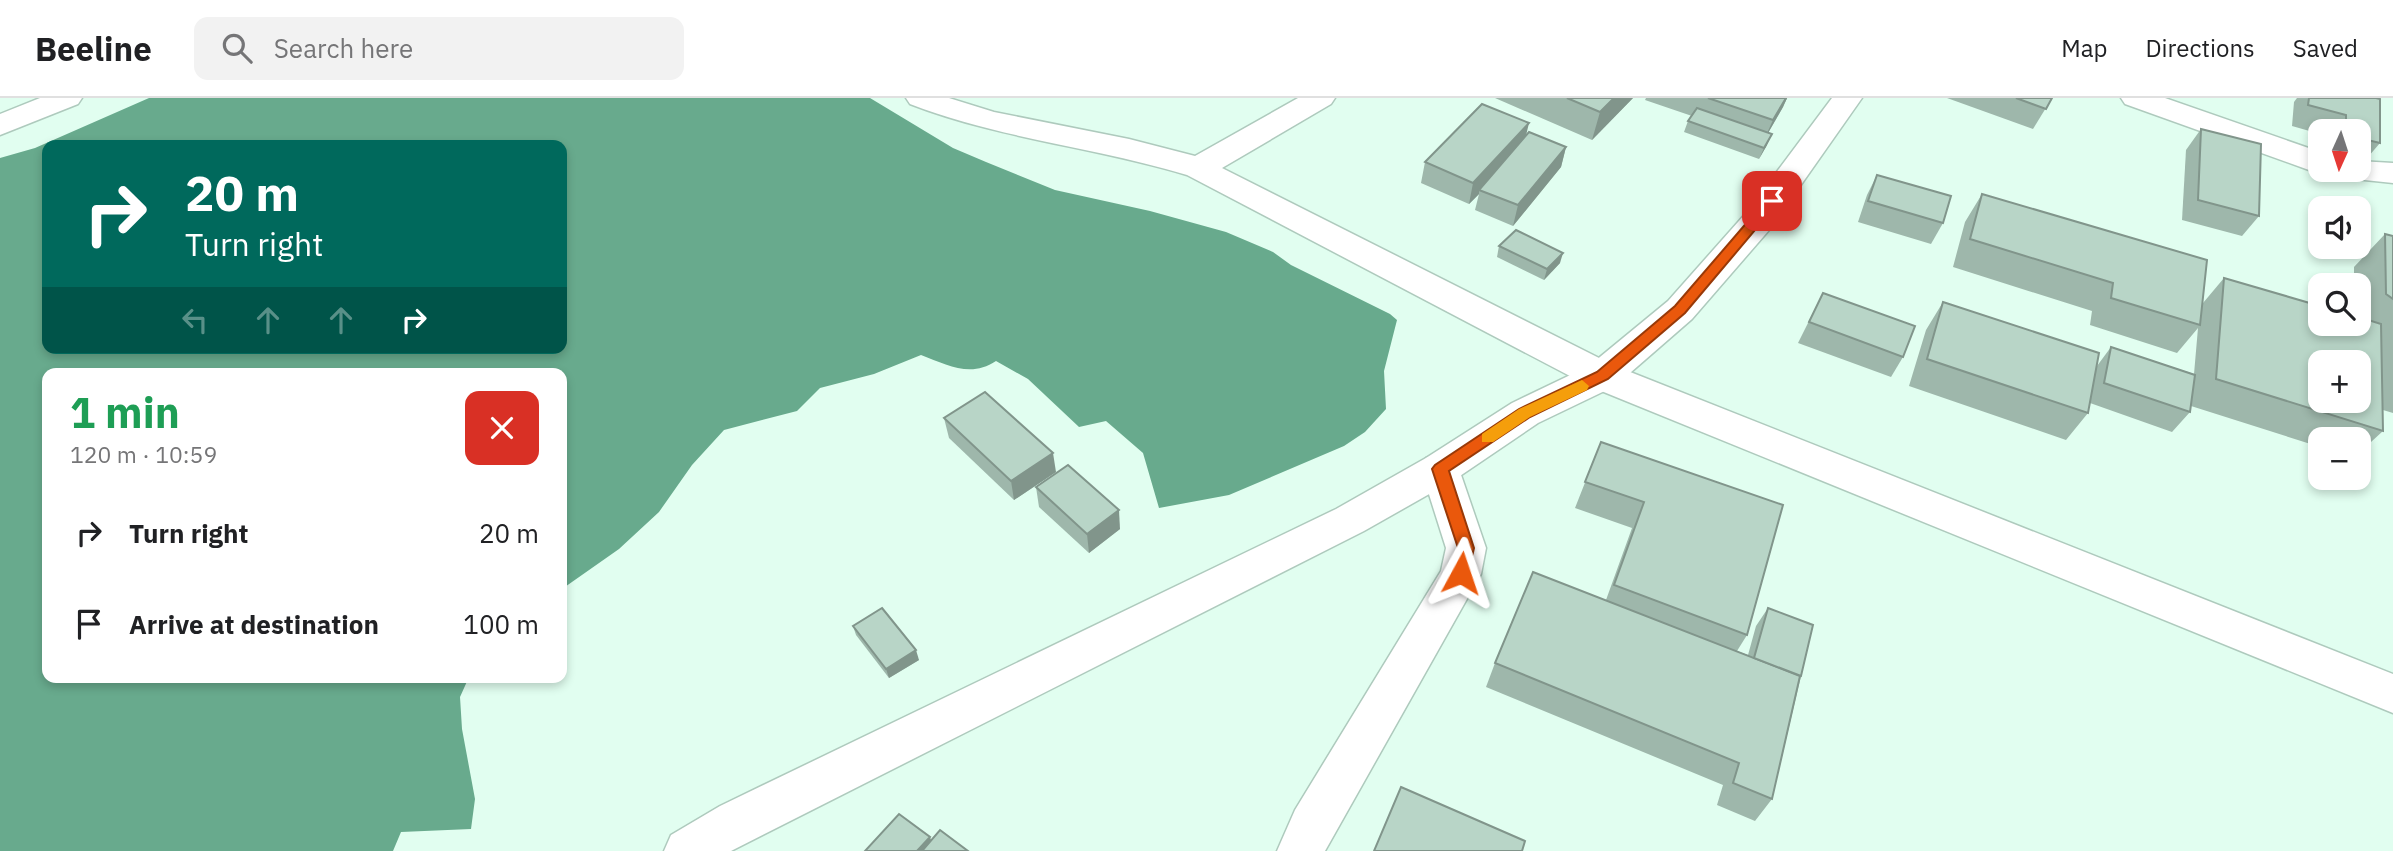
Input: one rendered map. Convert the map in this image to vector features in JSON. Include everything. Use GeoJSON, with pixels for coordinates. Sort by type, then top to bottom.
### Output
{"type":"FeatureCollection","features":[{"type":"Feature","properties":{"kind":"street"},"geometry":{"type":"LineString","coordinates":[[0,125],[67,98]]}},
{"type":"Feature","properties":{"kind":"street"},"geometry":{"type":"LineString","coordinates":[[920,98],[974,118],[1159,155],[1198,168],[1602,376],[2393,694]]}},
{"type":"Feature","properties":{"kind":"street"},"geometry":{"type":"LineString","coordinates":[[1198,168],[1320,98]]}},
{"type":"Feature","properties":{"kind":"street"},"geometry":{"type":"LineString","coordinates":[[688,851],[736,822],[1350,520],[1440,469],[1525,413],[1602,376],[1689,300],[1758,221],[1847,98]]}},
{"type":"Feature","properties":{"kind":"street"},"geometry":{"type":"LineString","coordinates":[[2136,98],[2308,159]]}},
{"type":"Feature","properties":{"kind":"street"},"geometry":{"type":"LineString","coordinates":[[2371,172],[2393,173]]}},
{"type":"Feature","properties":{"kind":"street"},"geometry":{"type":"LineString","coordinates":[[2371,177],[2393,183]]}},
{"type":"Feature","properties":{"kind":"street"},"geometry":{"type":"LineString","coordinates":[[1301,851],[1318,814],[1461,573],[1466,548],[1440,469]]}},
{"type":"Feature","properties":{"kind":"shaded area"},"geometry":{"type":"Polygon","coordinates":[[[149,98],[870,98],[953,148],[986,162],[1055,190],[1150,211],[1226,232],[1273,252],[1291,265],[1390,314],[1397,320],[1384,371],[1386,409],[1365,432],[1344,446],[1229,495],[1159,508],[1143,453],[1106,421],[1079,427],[1028,379],[996,361],[977,369],[968,369],[950,366],[921,355],[874,374],[820,388],[797,411],[724,430],[692,465],[659,512],[619,549],[567,585],[567,368],[42,368],[42,683],[466,683],[460,697],[462,729],[475,799],[471,829],[401,832],[393,851],[0,851],[0,158],[42,145],[42,354],[567,354],[567,140],[53,140],[149,98]]]}},
{"type":"Feature","properties":{"kind":"building"},"geometry":{"type":"Polygon","coordinates":[[[1567,98],[1614,98],[1600,112],[1567,98]]]}},
{"type":"Feature","properties":{"kind":"building"},"geometry":{"type":"Polygon","coordinates":[[[1708,98],[1786,98],[1773,120],[1708,98]]]}},
{"type":"Feature","properties":{"kind":"building"},"geometry":{"type":"Polygon","coordinates":[[[2016,98],[2052,98],[2046,109],[2016,98]]]}},
{"type":"Feature","properties":{"kind":"building"},"geometry":{"type":"Polygon","coordinates":[[[2309,98],[2380,99],[2380,143],[2371,141],[2371,119],[2346,119],[2346,115],[2308,105],[2309,98]]]}},
{"type":"Feature","properties":{"kind":"building"},"geometry":{"type":"Polygon","coordinates":[[[1482,104],[1529,123],[1473,183],[1425,162],[1482,104]]]}},
{"type":"Feature","properties":{"kind":"building"},"geometry":{"type":"Polygon","coordinates":[[[1697,108],[1772,134],[1764,148],[1688,121],[1697,108]]]}},
{"type":"Feature","properties":{"kind":"building"},"geometry":{"type":"Polygon","coordinates":[[[2201,129],[2261,144],[2259,216],[2198,200],[2201,129]]]}},
{"type":"Feature","properties":{"kind":"building"},"geometry":{"type":"Polygon","coordinates":[[[1529,132],[1566,147],[1518,205],[1479,190],[1529,132]]]}},
{"type":"Feature","properties":{"kind":"building"},"geometry":{"type":"Polygon","coordinates":[[[1877,175],[1951,196],[1943,223],[1868,201],[1877,175]]]}},
{"type":"Feature","properties":{"kind":"building"},"geometry":{"type":"Polygon","coordinates":[[[1982,194],[2207,260],[2200,325],[2111,298],[2113,283],[1970,239],[1982,194]]]}},
{"type":"Feature","properties":{"kind":"building"},"geometry":{"type":"Polygon","coordinates":[[[1516,230],[1563,253],[1547,269],[1499,246],[1516,230]]]}},
{"type":"Feature","properties":{"kind":"building"},"geometry":{"type":"Polygon","coordinates":[[[2385,234],[2393,236],[2393,299],[2386,294],[2385,234]]]}},
{"type":"Feature","properties":{"kind":"building"},"geometry":{"type":"Polygon","coordinates":[[[2224,278],[2308,302],[2308,336],[2371,336],[2371,321],[2381,324],[2383,431],[2325,413],[2371,413],[2371,350],[2308,350],[2308,408],[2216,379],[2224,278]]]}},
{"type":"Feature","properties":{"kind":"building"},"geometry":{"type":"Polygon","coordinates":[[[1823,293],[1915,326],[1903,357],[1809,322],[1823,293]]]}},
{"type":"Feature","properties":{"kind":"building"},"geometry":{"type":"Polygon","coordinates":[[[1943,302],[2099,353],[2088,413],[1927,359],[1943,302]]]}},
{"type":"Feature","properties":{"kind":"building"},"geometry":{"type":"Polygon","coordinates":[[[2111,347],[2195,375],[2190,412],[2104,383],[2111,347]]]}},
{"type":"Feature","properties":{"kind":"building"},"geometry":{"type":"Polygon","coordinates":[[[985,392],[1053,453],[1011,481],[944,418],[985,392]]]}},
{"type":"Feature","properties":{"kind":"building"},"geometry":{"type":"Polygon","coordinates":[[[1601,442],[1783,505],[1747,635],[1614,585],[1644,502],[1585,482],[1601,442]]]}},
{"type":"Feature","properties":{"kind":"building"},"geometry":{"type":"Polygon","coordinates":[[[1068,465],[1119,510],[1087,534],[1036,487],[1068,465]]]}},
{"type":"Feature","properties":{"kind":"building"},"geometry":{"type":"Polygon","coordinates":[[[1533,572],[1800,676],[1772,799],[1733,783],[1739,763],[1495,663],[1533,572]]]}},
{"type":"Feature","properties":{"kind":"building"},"geometry":{"type":"Polygon","coordinates":[[[882,608],[916,650],[886,669],[853,626],[882,608]]]}},
{"type":"Feature","properties":{"kind":"building"},"geometry":{"type":"Polygon","coordinates":[[[1768,608],[1813,625],[1801,676],[1754,658],[1768,608]]]}},
{"type":"Feature","properties":{"kind":"building"},"geometry":{"type":"Polygon","coordinates":[[[1401,787],[1525,841],[1522,851],[1374,851],[1401,787]]]}},
{"type":"Feature","properties":{"kind":"building"},"geometry":{"type":"Polygon","coordinates":[[[899,814],[930,837],[917,851],[865,851],[899,814]]]}},
{"type":"Feature","properties":{"kind":"building"},"geometry":{"type":"Polygon","coordinates":[[[940,830],[968,851],[922,851],[940,830]]]}},
{"type":"Feature","properties":{"kind":"slow traffic"},"geometry":{"type":"LineString","coordinates":[[1487,438],[1525,413],[1582,386]]}},
{"type":"Feature","properties":{"kind":"route"},"geometry":{"type":"LineString","coordinates":[[1461,573],[1466,548],[1440,469],[1525,413],[1602,376],[1680,310],[1758,221],[1772,201]]}}]}
